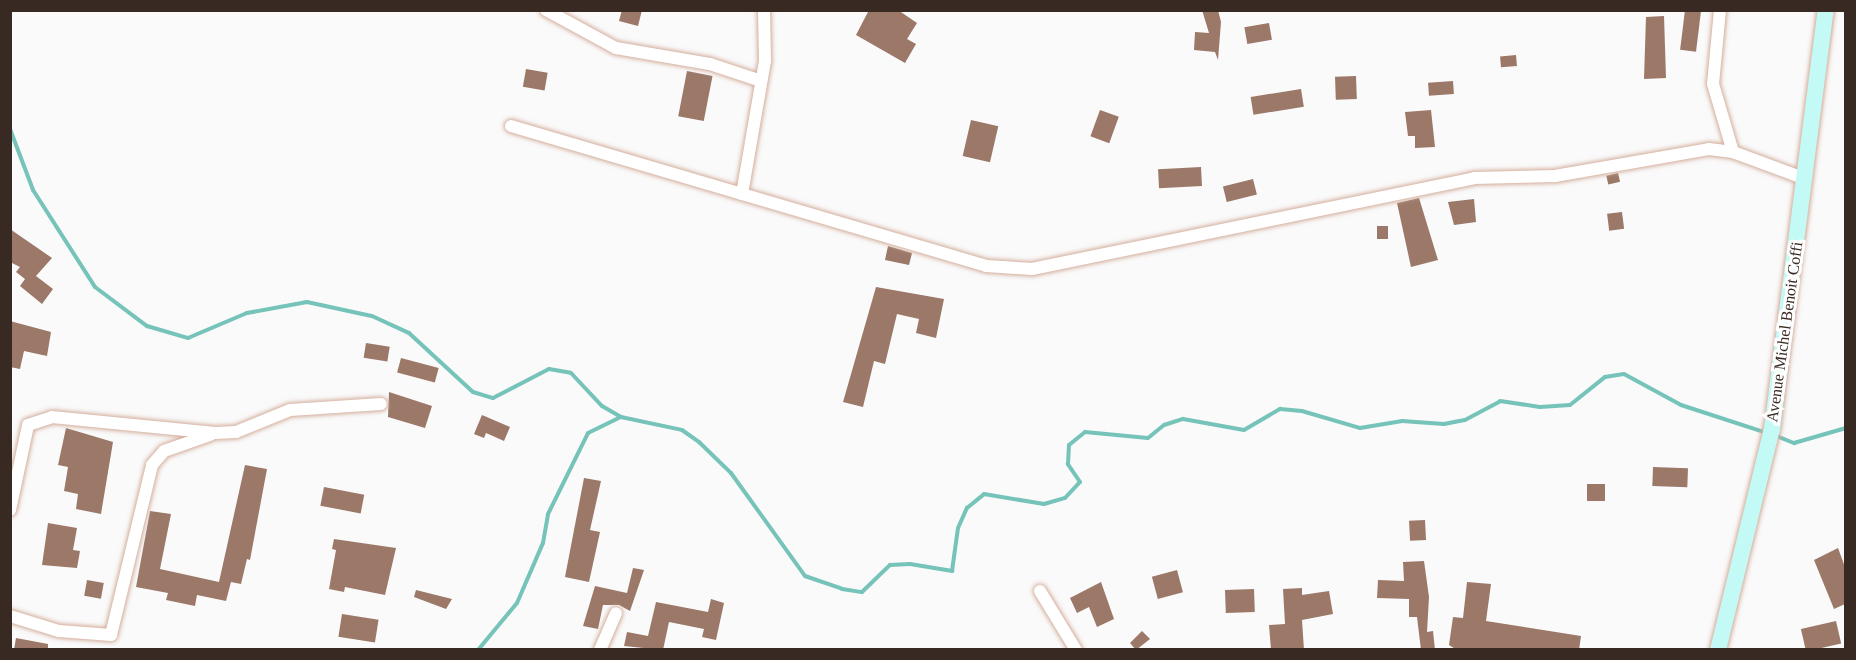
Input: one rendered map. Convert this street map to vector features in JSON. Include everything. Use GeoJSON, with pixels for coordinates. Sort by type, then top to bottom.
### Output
{"type":"FeatureCollection","features":[{"type":"Feature","properties":{"kind":"street"},"geometry":{"type":"LineString","coordinates":[[546,10],[616,48],[710,64],[761,81]]}},
{"type":"Feature","properties":{"kind":"street"},"geometry":{"type":"LineString","coordinates":[[742,194],[761,81],[764,10]]}},
{"type":"Feature","properties":{"kind":"street"},"geometry":{"type":"LineString","coordinates":[[1720,10],[1713,84],[1733,152]]}},
{"type":"Feature","properties":{"kind":"street","name":"Avenue Michel Benoit Coffi"},"geometry":{"type":"LineString","coordinates":[[1718,650],[1772,429],[1826,10]]}},
{"type":"Feature","properties":{"kind":"street"},"geometry":{"type":"LineString","coordinates":[[511,126],[986,266],[1032,269],[1474,178],[1555,176],[1709,149],[1733,152],[1806,179]]}},
{"type":"Feature","properties":{"kind":"street"},"geometry":{"type":"LineString","coordinates":[[10,510],[28,425],[52,417],[67,417],[150,430],[214,433],[236,432],[290,410],[381,404]]}},
{"type":"Feature","properties":{"kind":"street"},"geometry":{"type":"LineString","coordinates":[[10,616],[59,631],[111,635],[132,534],[152,465],[165,451],[214,433]]}},
{"type":"Feature","properties":{"kind":"street"},"geometry":{"type":"LineString","coordinates":[[1041,591],[1076,650]]}},
{"type":"Feature","properties":{"kind":"street"},"geometry":{"type":"LineString","coordinates":[[600,650],[616,613]]}},
{"type":"Feature","properties":{"kind":"building"},"geometry":{"type":"Polygon","coordinates":[[[622,10],[642,10],[638,26],[619,21],[622,10]]]}},
{"type":"Feature","properties":{"kind":"building"},"geometry":{"type":"Polygon","coordinates":[[[869,10],[898,10],[917,23],[907,39],[916,44],[905,63],[856,35],[869,10]]]}},
{"type":"Feature","properties":{"kind":"building"},"geometry":{"type":"Polygon","coordinates":[[[1202,10],[1218,10],[1221,22],[1218,60],[1215,52],[1194,50],[1195,32],[1209,33],[1202,10]]]}},
{"type":"Feature","properties":{"kind":"building"},"geometry":{"type":"Polygon","coordinates":[[[1685,10],[1701,12],[1696,52],[1680,50],[1685,10]]]}},
{"type":"Feature","properties":{"kind":"building"},"geometry":{"type":"Polygon","coordinates":[[[1664,16],[1666,78],[1644,79],[1646,17],[1664,16]]]}},
{"type":"Feature","properties":{"kind":"building"},"geometry":{"type":"Polygon","coordinates":[[[1269,23],[1272,40],[1247,44],[1244,27],[1269,23]]]}},
{"type":"Feature","properties":{"kind":"building"},"geometry":{"type":"Polygon","coordinates":[[[1516,55],[1517,66],[1501,67],[1500,56],[1516,55]]]}},
{"type":"Feature","properties":{"kind":"building"},"geometry":{"type":"Polygon","coordinates":[[[526,69],[548,73],[545,91],[523,87],[526,69]]]}},
{"type":"Feature","properties":{"kind":"building"},"geometry":{"type":"Polygon","coordinates":[[[687,71],[713,76],[704,121],[678,116],[687,71]]]}},
{"type":"Feature","properties":{"kind":"building"},"geometry":{"type":"Polygon","coordinates":[[[1356,76],[1357,99],[1336,100],[1335,77],[1356,76]]]}},
{"type":"Feature","properties":{"kind":"building"},"geometry":{"type":"Polygon","coordinates":[[[1453,81],[1454,94],[1429,96],[1428,83],[1453,81]]]}},
{"type":"Feature","properties":{"kind":"building"},"geometry":{"type":"Polygon","coordinates":[[[1301,89],[1304,107],[1253,115],[1251,97],[1301,89]]]}},
{"type":"Feature","properties":{"kind":"building"},"geometry":{"type":"Polygon","coordinates":[[[1100,110],[1119,117],[1109,143],[1090,136],[1100,110]]]}},
{"type":"Feature","properties":{"kind":"building"},"geometry":{"type":"Polygon","coordinates":[[[1431,110],[1435,147],[1415,148],[1415,136],[1408,136],[1405,112],[1431,110]]]}},
{"type":"Feature","properties":{"kind":"building"},"geometry":{"type":"Polygon","coordinates":[[[971,120],[998,126],[990,162],[963,156],[971,120]]]}},
{"type":"Feature","properties":{"kind":"building"},"geometry":{"type":"Polygon","coordinates":[[[1201,167],[1202,186],[1159,188],[1158,169],[1201,167]]]}},
{"type":"Feature","properties":{"kind":"building"},"geometry":{"type":"Polygon","coordinates":[[[1618,173],[1620,182],[1608,184],[1606,176],[1618,173]]]}},
{"type":"Feature","properties":{"kind":"building"},"geometry":{"type":"Polygon","coordinates":[[[1253,179],[1257,195],[1227,202],[1223,186],[1253,179]]]}},
{"type":"Feature","properties":{"kind":"building"},"geometry":{"type":"Polygon","coordinates":[[[1419,198],[1438,260],[1411,267],[1397,203],[1419,198]]]}},
{"type":"Feature","properties":{"kind":"building"},"geometry":{"type":"Polygon","coordinates":[[[1474,199],[1476,222],[1454,225],[1448,202],[1474,199]]]}},
{"type":"Feature","properties":{"kind":"building"},"geometry":{"type":"Polygon","coordinates":[[[1622,212],[1624,229],[1609,231],[1607,214],[1622,212]]]}},
{"type":"Feature","properties":{"kind":"building"},"geometry":{"type":"Polygon","coordinates":[[[1377,226],[1388,226],[1388,239],[1377,239],[1377,226]]]}},
{"type":"Feature","properties":{"kind":"building"},"geometry":{"type":"Polygon","coordinates":[[[10,229],[52,258],[36,276],[53,289],[42,304],[20,286],[25,279],[16,272],[20,267],[10,262],[10,229]]]}},
{"type":"Feature","properties":{"kind":"building"},"geometry":{"type":"Polygon","coordinates":[[[888,246],[912,253],[909,265],[885,260],[888,246]]]}},
{"type":"Feature","properties":{"kind":"building"},"geometry":{"type":"Polygon","coordinates":[[[876,287],[944,299],[936,338],[916,333],[919,319],[897,314],[885,364],[874,361],[863,407],[843,402],[876,287]]]}},
{"type":"Feature","properties":{"kind":"building"},"geometry":{"type":"Polygon","coordinates":[[[10,321],[51,332],[47,356],[24,351],[20,369],[10,367],[10,321]]]}},
{"type":"Feature","properties":{"kind":"building"},"geometry":{"type":"Polygon","coordinates":[[[366,343],[390,347],[387,362],[364,358],[366,343]]]}},
{"type":"Feature","properties":{"kind":"building"},"geometry":{"type":"Polygon","coordinates":[[[401,358],[439,368],[435,383],[397,372],[401,358]]]}},
{"type":"Feature","properties":{"kind":"building"},"geometry":{"type":"Polygon","coordinates":[[[389,392],[432,406],[425,428],[388,417],[389,392]]]}},
{"type":"Feature","properties":{"kind":"building"},"geometry":{"type":"Polygon","coordinates":[[[482,415],[510,427],[504,441],[486,433],[484,438],[474,434],[482,415]]]}},
{"type":"Feature","properties":{"kind":"building"},"geometry":{"type":"Polygon","coordinates":[[[66,428],[113,442],[101,514],[76,509],[78,494],[64,491],[68,467],[58,465],[66,428]]]}},
{"type":"Feature","properties":{"kind":"building"},"geometry":{"type":"Polygon","coordinates":[[[245,465],[267,469],[250,560],[247,559],[241,584],[231,582],[226,601],[197,595],[195,606],[166,600],[168,593],[136,587],[150,511],[171,514],[160,569],[219,582],[245,465]]]}},
{"type":"Feature","properties":{"kind":"building"},"geometry":{"type":"Polygon","coordinates":[[[1653,467],[1688,468],[1687,487],[1652,486],[1653,467]]]}},
{"type":"Feature","properties":{"kind":"building"},"geometry":{"type":"Polygon","coordinates":[[[584,478],[601,481],[590,530],[600,532],[589,582],[565,577],[584,478]]]}},
{"type":"Feature","properties":{"kind":"building"},"geometry":{"type":"Polygon","coordinates":[[[1587,484],[1605,484],[1605,501],[1587,501],[1587,484]]]}},
{"type":"Feature","properties":{"kind":"building"},"geometry":{"type":"Polygon","coordinates":[[[324,487],[364,495],[361,513],[320,506],[324,487]]]}},
{"type":"Feature","properties":{"kind":"building"},"geometry":{"type":"Polygon","coordinates":[[[1425,520],[1426,540],[1410,541],[1409,521],[1425,520]]]}},
{"type":"Feature","properties":{"kind":"building"},"geometry":{"type":"Polygon","coordinates":[[[48,523],[77,528],[73,550],[80,551],[77,568],[42,565],[48,523]]]}},
{"type":"Feature","properties":{"kind":"building"},"geometry":{"type":"Polygon","coordinates":[[[334,539],[396,548],[385,595],[345,587],[344,592],[329,589],[336,550],[332,549],[334,539]]]}},
{"type":"Feature","properties":{"kind":"building"},"geometry":{"type":"Polygon","coordinates":[[[1838,548],[1845,567],[1845,604],[1834,609],[1814,560],[1838,548]]]}},
{"type":"Feature","properties":{"kind":"building"},"geometry":{"type":"Polygon","coordinates":[[[1424,561],[1429,597],[1427,632],[1433,631],[1435,650],[1421,650],[1417,617],[1409,617],[1409,599],[1377,598],[1378,580],[1404,581],[1403,562],[1424,561]]]}},
{"type":"Feature","properties":{"kind":"building"},"geometry":{"type":"Polygon","coordinates":[[[633,568],[644,570],[630,611],[619,605],[603,605],[598,629],[583,626],[595,586],[627,593],[633,568]]]}},
{"type":"Feature","properties":{"kind":"building"},"geometry":{"type":"Polygon","coordinates":[[[1177,570],[1183,592],[1158,599],[1152,577],[1177,570]]]}},
{"type":"Feature","properties":{"kind":"building"},"geometry":{"type":"Polygon","coordinates":[[[87,580],[104,583],[101,599],[84,596],[87,580]]]}},
{"type":"Feature","properties":{"kind":"building"},"geometry":{"type":"Polygon","coordinates":[[[1101,582],[1114,619],[1097,627],[1089,607],[1077,613],[1070,598],[1101,582]]]}},
{"type":"Feature","properties":{"kind":"building"},"geometry":{"type":"Polygon","coordinates":[[[1467,582],[1491,584],[1486,621],[1581,636],[1579,650],[1457,650],[1449,645],[1453,617],[1463,618],[1467,582]]]}},
{"type":"Feature","properties":{"kind":"building"},"geometry":{"type":"Polygon","coordinates":[[[1302,588],[1302,595],[1329,591],[1333,614],[1302,620],[1304,650],[1271,650],[1269,625],[1285,624],[1283,589],[1302,588]]]}},
{"type":"Feature","properties":{"kind":"building"},"geometry":{"type":"Polygon","coordinates":[[[1254,589],[1255,612],[1226,613],[1225,590],[1254,589]]]}},
{"type":"Feature","properties":{"kind":"building"},"geometry":{"type":"Polygon","coordinates":[[[416,590],[452,599],[446,609],[414,597],[416,590]]]}},
{"type":"Feature","properties":{"kind":"building"},"geometry":{"type":"Polygon","coordinates":[[[711,599],[724,603],[716,640],[702,637],[704,629],[669,622],[663,650],[624,646],[627,632],[648,636],[656,602],[708,612],[711,599]]]}},
{"type":"Feature","properties":{"kind":"building"},"geometry":{"type":"Polygon","coordinates":[[[342,614],[379,620],[375,643],[338,637],[342,614]]]}},
{"type":"Feature","properties":{"kind":"building"},"geometry":{"type":"Polygon","coordinates":[[[1836,621],[1841,643],[1806,650],[1801,629],[1836,621]]]}},
{"type":"Feature","properties":{"kind":"building"},"geometry":{"type":"Polygon","coordinates":[[[1142,631],[1150,639],[1136,650],[1130,643],[1142,631]]]}},
{"type":"Feature","properties":{"kind":"building"},"geometry":{"type":"Polygon","coordinates":[[[16,638],[48,644],[48,650],[14,650],[16,638]]]}},
{"type":"Feature","properties":{"kind":"waterway"},"geometry":{"type":"LineString","coordinates":[[10,129],[33,190],[95,287],[147,326],[188,338],[247,313],[307,302],[372,316],[409,333],[473,392],[493,398],[549,369],[571,373],[602,406],[621,417],[682,430],[699,442],[731,473],[805,576],[842,589],[862,592],[890,565],[910,564],[952,571],[958,528],[967,508],[984,494],[1044,504],[1065,498],[1080,482],[1068,464],[1069,445],[1085,432],[1148,438],[1164,425],[1183,419],[1244,430],[1280,409],[1302,411],[1360,428],[1402,421],[1444,424],[1465,420],[1500,401],[1540,407],[1570,405],[1605,377],[1624,374],[1681,405],[1767,433]]}},
{"type":"Feature","properties":{"kind":"waterway"},"geometry":{"type":"LineString","coordinates":[[478,650],[517,603],[543,543],[548,514],[588,433],[621,417]]}},
{"type":"Feature","properties":{"kind":"waterway"},"geometry":{"type":"LineString","coordinates":[[1774,435],[1794,443],[1846,428]]}}]}
